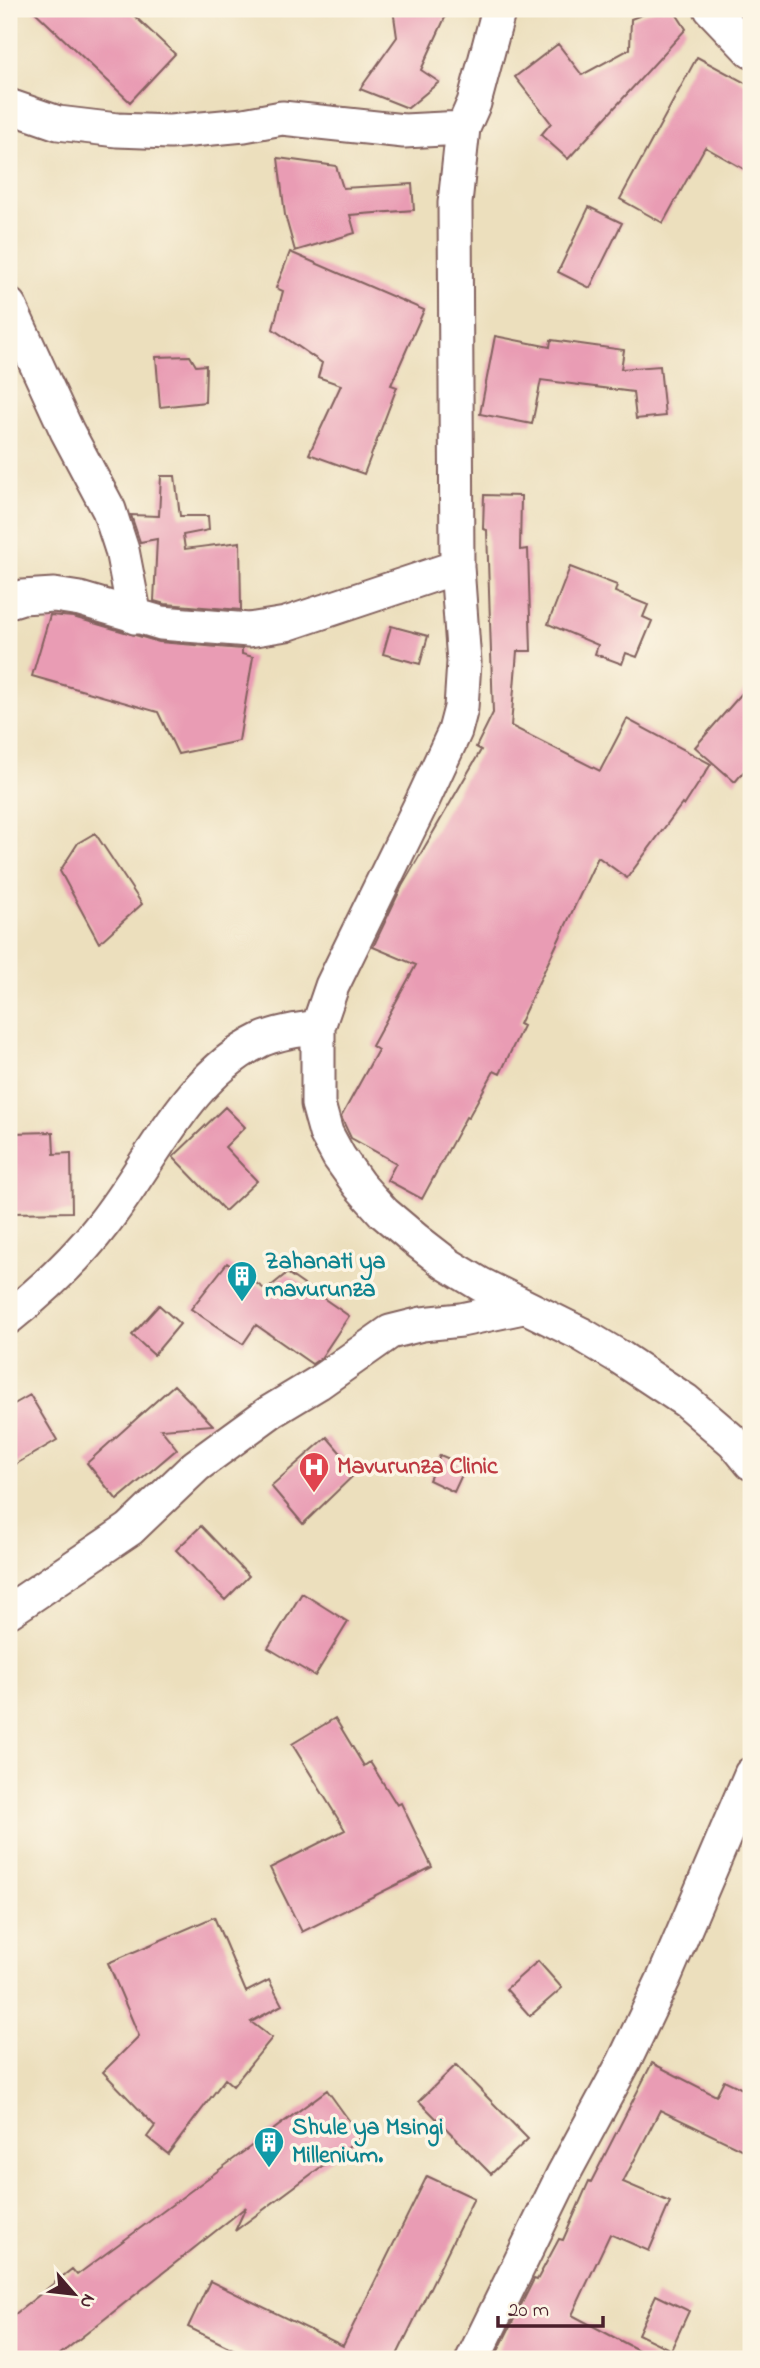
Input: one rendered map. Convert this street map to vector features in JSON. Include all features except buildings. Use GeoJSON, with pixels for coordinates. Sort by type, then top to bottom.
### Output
{"type":"FeatureCollection","features":[{"type":"Feature","properties":{"kind":"street"},"geometry":{"type":"LineString","coordinates":[[499,9],[474,103],[463,128],[455,203],[457,567],[464,691],[455,731],[332,986],[318,1027],[318,1104],[326,1133],[345,1167],[384,1213],[416,1240],[447,1264],[523,1307],[581,1335],[686,1401],[734,1442],[751,1463]]}},
{"type":"Feature","properties":{"kind":"street"},"geometry":{"type":"LineString","coordinates":[[711,9],[751,51]]}},
{"type":"Feature","properties":{"kind":"street"},"geometry":{"type":"LineString","coordinates":[[9,106],[58,123],[117,130],[170,132],[244,125],[282,118],[404,131],[463,128]]}},
{"type":"Feature","properties":{"kind":"street"},"geometry":{"type":"LineString","coordinates":[[9,305],[66,431],[109,510],[122,550],[135,617]]}},
{"type":"Feature","properties":{"kind":"street"},"geometry":{"type":"LineString","coordinates":[[9,601],[22,597],[54,595],[80,599],[161,623],[249,630],[286,624],[457,567]]}},
{"type":"Feature","properties":{"kind":"street"},"geometry":{"type":"LineString","coordinates":[[9,1317],[38,1294],[103,1225],[173,1122],[225,1064],[264,1039],[318,1027]]}},
{"type":"Feature","properties":{"kind":"street"},"geometry":{"type":"LineString","coordinates":[[9,1611],[130,1528],[196,1466],[270,1412],[318,1383],[390,1332],[523,1307]]}},
{"type":"Feature","properties":{"kind":"street"},"geometry":{"type":"LineString","coordinates":[[473,2359],[664,1978],[751,1773]]}},
{"type":"Feature","properties":{"kind":"place","name":"Zahanati ya mavurunza"},"geometry":{"type":"Point","coordinates":[242,1303]}},
{"type":"Feature","properties":{"kind":"place","name":"Mavurunza Clinic"},"geometry":{"type":"Point","coordinates":[314,1494]}},
{"type":"Feature","properties":{"kind":"place","name":"Shule ya Msingi Millenium."},"geometry":{"type":"Point","coordinates":[269,2169]}}]}
